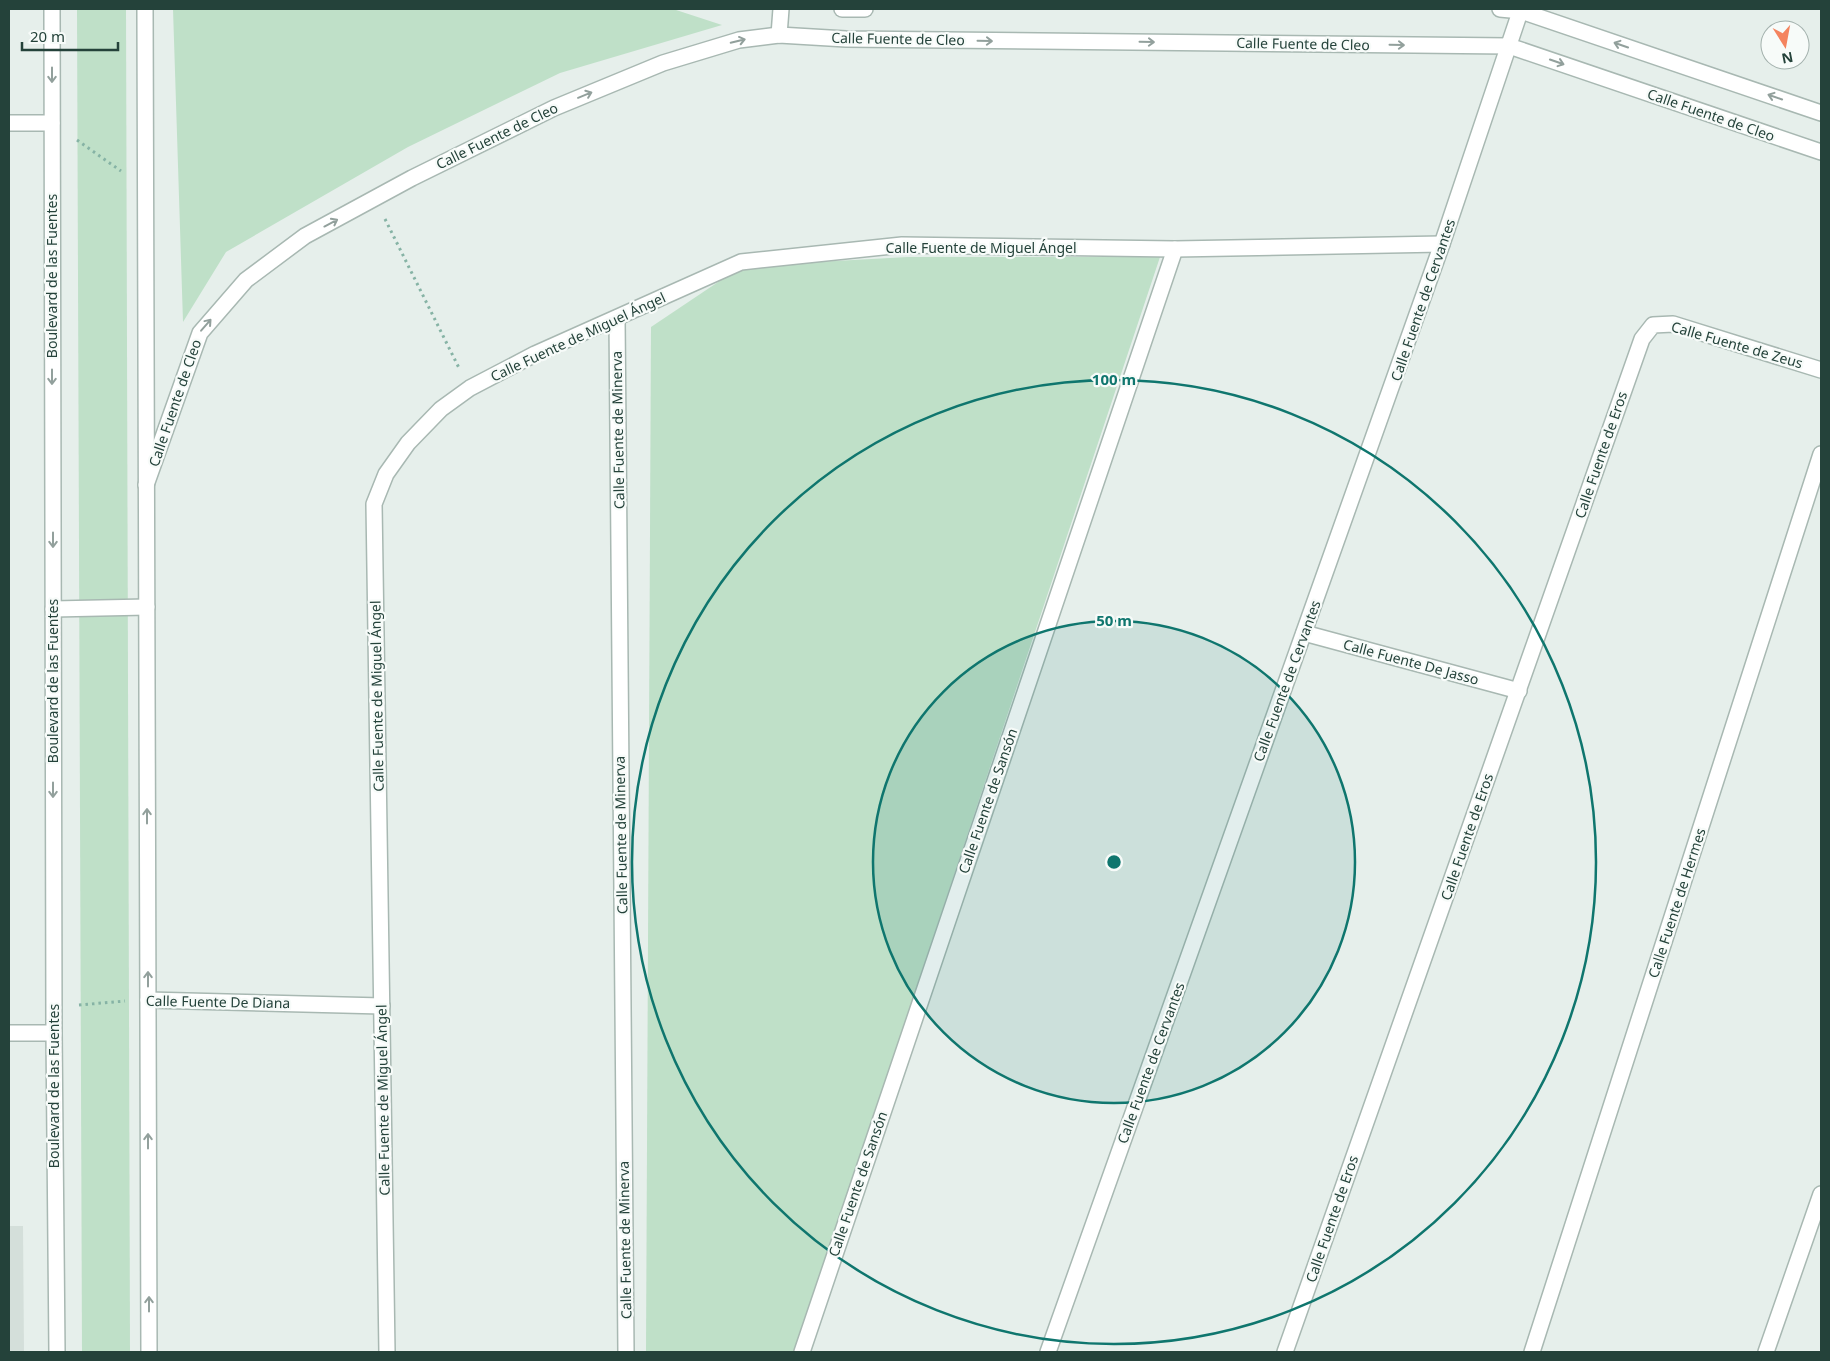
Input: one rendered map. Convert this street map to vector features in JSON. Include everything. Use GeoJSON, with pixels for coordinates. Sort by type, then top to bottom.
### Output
{"type":"FeatureCollection","features":[{"type":"Feature","properties":{"kind":"street","name":"Boulevard de las Fuentes"},"geometry":{"type":"LineString","coordinates":[[52,9],[54,1033],[57,1352]]}},
{"type":"Feature","properties":{"kind":"street"},"geometry":{"type":"LineString","coordinates":[[145,9],[149,1352]]}},
{"type":"Feature","properties":{"kind":"street"},"geometry":{"type":"LineString","coordinates":[[779,35],[781,9]]}},
{"type":"Feature","properties":{"kind":"street"},"geometry":{"type":"LineString","coordinates":[[842,9],[865,9]]}},
{"type":"Feature","properties":{"kind":"street"},"geometry":{"type":"LineString","coordinates":[[1500,9],[1521,10],[1821,113]]}},
{"type":"Feature","properties":{"kind":"street","name":"Calle Fuente de Cervantes"},"geometry":{"type":"LineString","coordinates":[[1048,1352],[1442,244],[1521,10]]}},
{"type":"Feature","properties":{"kind":"street","name":"Calle Fuente de Cleo"},"geometry":{"type":"LineString","coordinates":[[146,485],[200,332],[246,280],[305,236],[554,108],[645,70],[739,40],[779,35],[846,39],[1510,46],[1821,152]]}},
{"type":"Feature","properties":{"kind":"street"},"geometry":{"type":"LineString","coordinates":[[9,123],[52,123]]}},
{"type":"Feature","properties":{"kind":"street","name":"Calle Fuente de Miguel Ángel"},"geometry":{"type":"LineString","coordinates":[[387,1352],[374,504],[386,474],[408,443],[441,408],[470,388],[535,354],[741,262],[902,246],[1175,249],[1442,244]]}},
{"type":"Feature","properties":{"kind":"street","name":"Calle Fuente de Sansón"},"geometry":{"type":"LineString","coordinates":[[802,1352],[1175,249]]}},
{"type":"Feature","properties":{"kind":"street","name":"Calle Fuente de Minerva"},"geometry":{"type":"LineString","coordinates":[[616,318],[626,1352]]}},
{"type":"Feature","properties":{"kind":"street","name":"Calle Fuente de Zeus"},"geometry":{"type":"LineString","coordinates":[[1653,324],[1673,324],[1821,370]]}},
{"type":"Feature","properties":{"kind":"street","name":"Calle Fuente de Eros"},"geometry":{"type":"LineString","coordinates":[[1285,1352],[1642,338],[1653,324]]}},
{"type":"Feature","properties":{"kind":"street","name":"Calle Fuente de Hermes"},"geometry":{"type":"LineString","coordinates":[[1532,1352],[1821,454]]}},
{"type":"Feature","properties":{"kind":"street"},"geometry":{"type":"LineString","coordinates":[[53,609],[147,607]]}},
{"type":"Feature","properties":{"kind":"street","name":"Calle Fuente De Jasso"},"geometry":{"type":"LineString","coordinates":[[1304,633],[1519,691]]}},
{"type":"Feature","properties":{"kind":"street","name":"Calle Fuente De Diana"},"geometry":{"type":"LineString","coordinates":[[148,1000],[382,1006]]}},
{"type":"Feature","properties":{"kind":"street"},"geometry":{"type":"LineString","coordinates":[[9,1033],[54,1033]]}},
{"type":"Feature","properties":{"kind":"street"},"geometry":{"type":"LineString","coordinates":[[1766,1352],[1821,1194]]}},
{"type":"Feature","properties":{"kind":"path"},"geometry":{"type":"LineString","coordinates":[[52,123],[146,189]]}},
{"type":"Feature","properties":{"kind":"path"},"geometry":{"type":"LineString","coordinates":[[376,199],[470,388]]}},
{"type":"Feature","properties":{"kind":"path","name":"Calle Fuente De Diana"},"geometry":{"type":"LineString","coordinates":[[54,1006],[148,1000]]}},
{"type":"Feature","properties":{"kind":"shaded area"},"geometry":{"type":"Polygon","coordinates":[[[9,1226],[23,1226],[24,1352],[9,1352],[9,1226]]]}},
{"type":"Feature","properties":{"kind":"green space"},"geometry":{"type":"Polygon","coordinates":[[[77,9],[126,9],[130,1352],[82,1352],[77,9]]]}},
{"type":"Feature","properties":{"kind":"green space"},"geometry":{"type":"Polygon","coordinates":[[[173,9],[673,9],[722,25],[560,73],[408,147],[226,252],[183,322],[173,9]]]}},
{"type":"Feature","properties":{"kind":"green space"},"geometry":{"type":"Polygon","coordinates":[[[908,257],[1160,257],[795,1352],[646,1352],[651,327],[742,266],[908,257]]]}}]}
